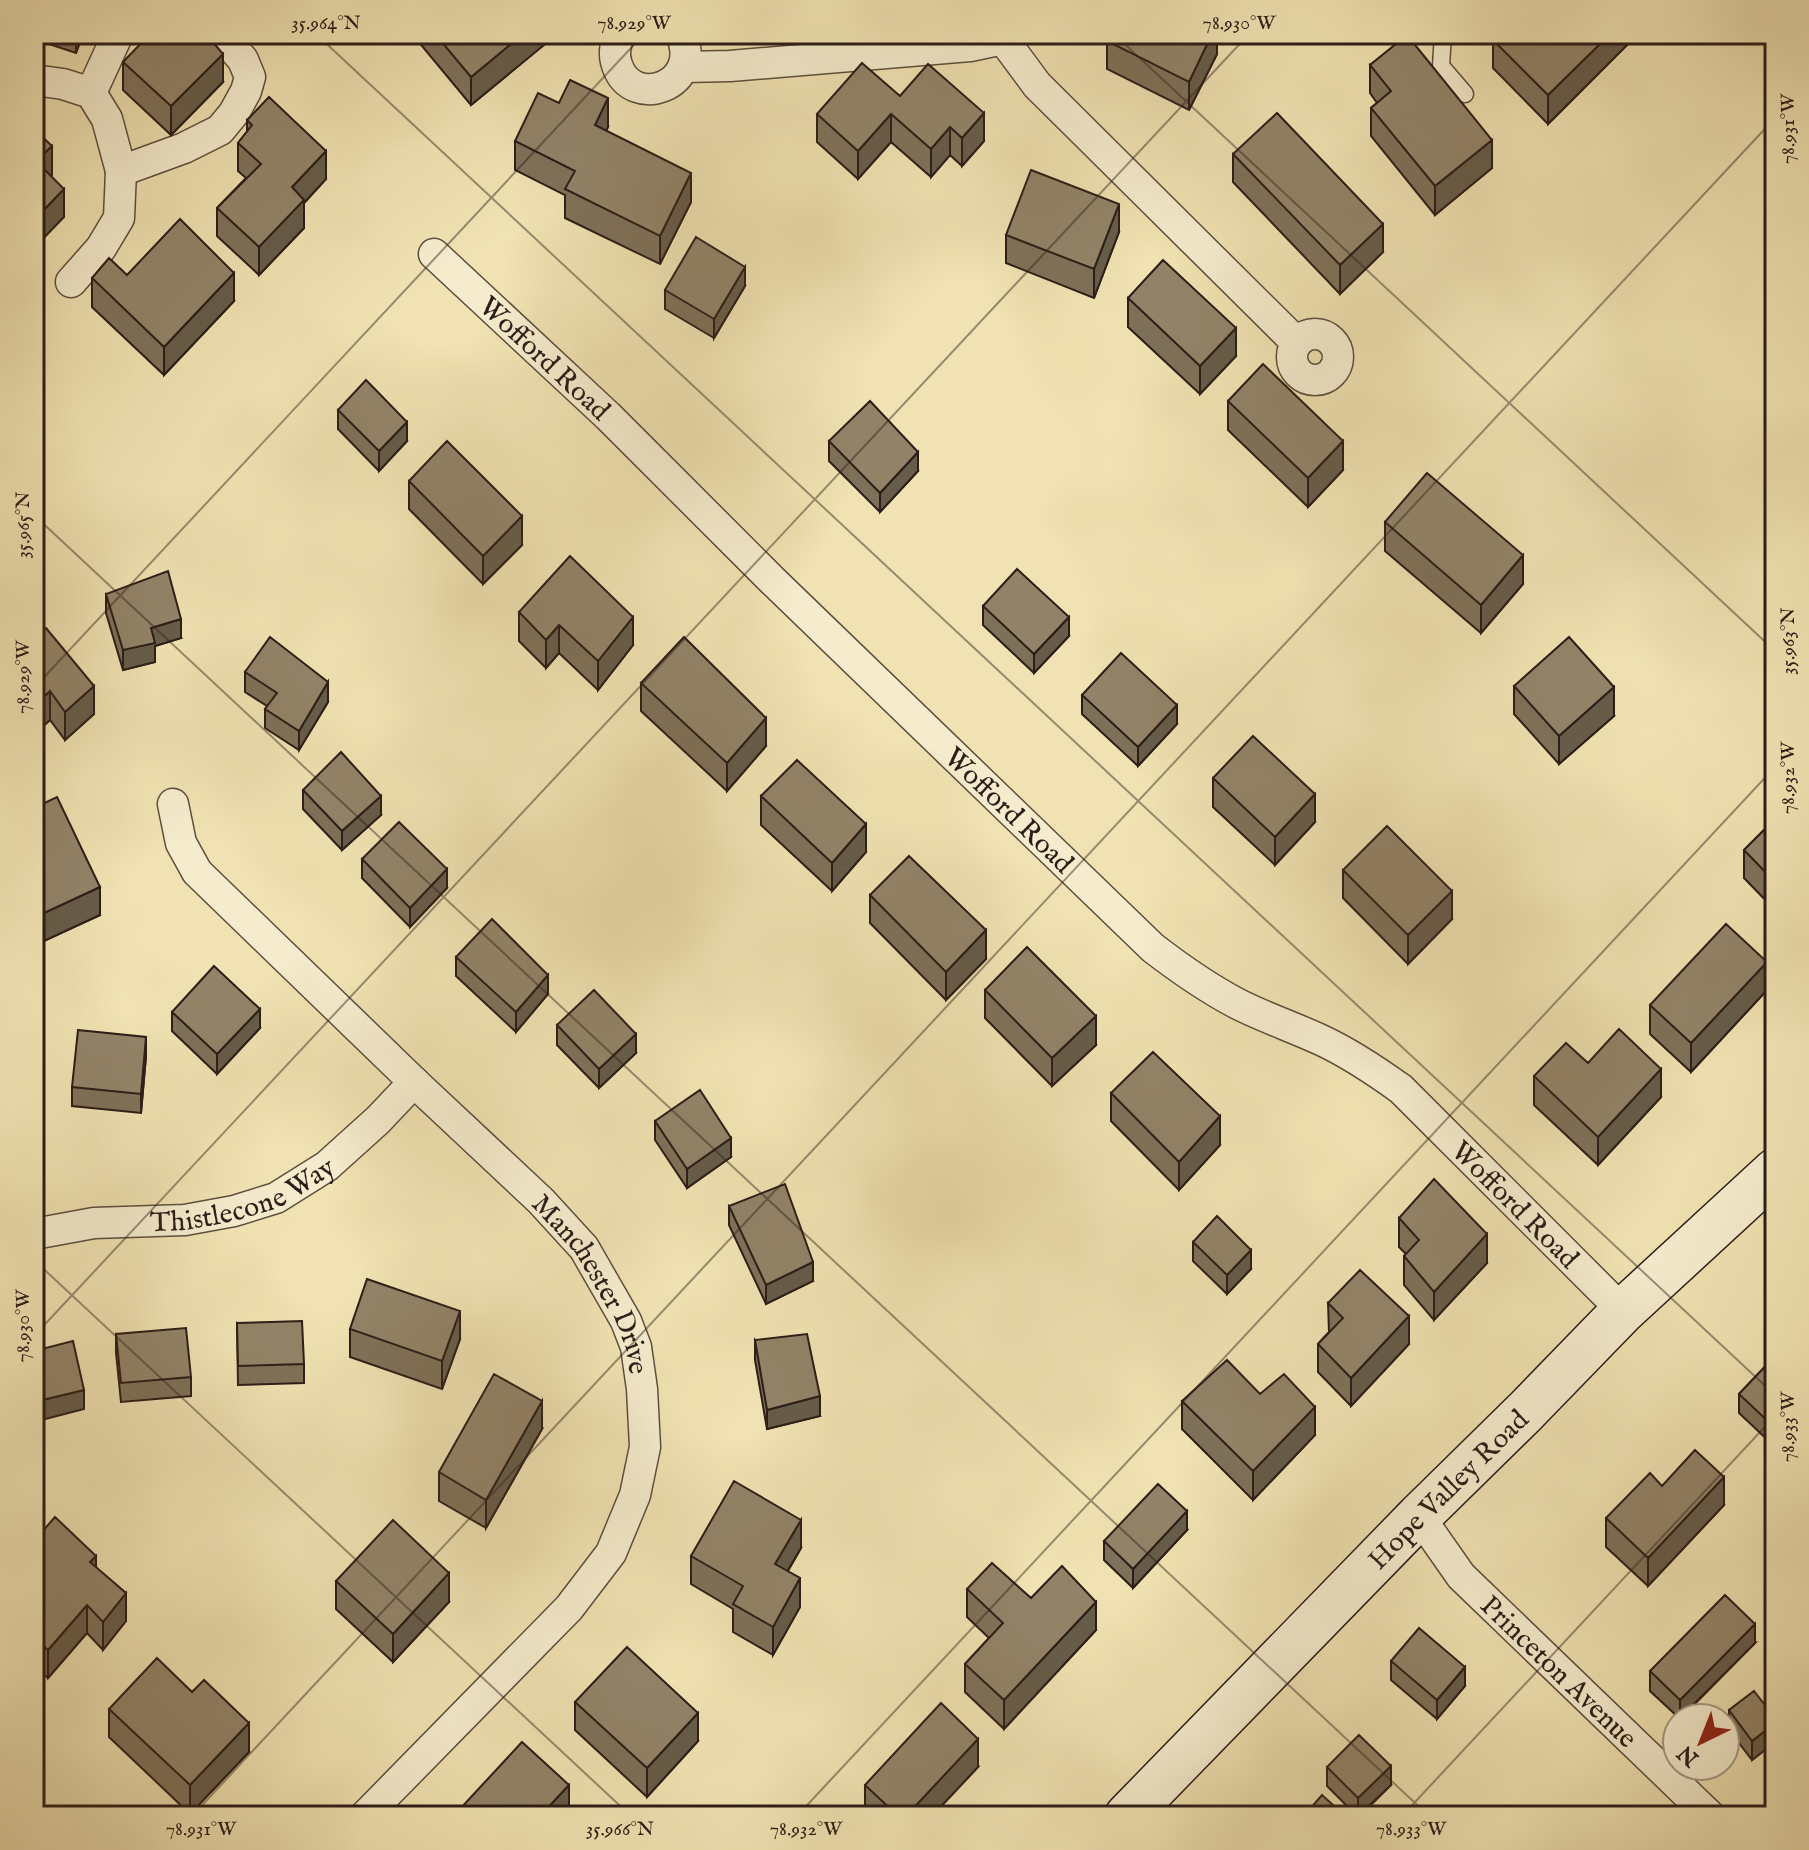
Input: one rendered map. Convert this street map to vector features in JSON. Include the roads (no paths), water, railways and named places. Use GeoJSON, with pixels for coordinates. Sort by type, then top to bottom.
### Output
{"type":"FeatureCollection","features":[{"type":"Feature","properties":{"kind":"main road","name":"Hope Valley Road"},"geometry":{"type":"LineString","coordinates":[[1127,1816],[1623,1311],[1775,1171]]}},
{"type":"Feature","properties":{"kind":"street"},"geometry":{"type":"LineString","coordinates":[[91,93],[118,34]]}},
{"type":"Feature","properties":{"kind":"street"},"geometry":{"type":"LineString","coordinates":[[121,171],[184,148],[220,130],[234,113],[250,77],[243,60],[221,34]]}},
{"type":"Feature","properties":{"kind":"street"},"geometry":{"type":"LineString","coordinates":[[620,34],[614,50],[619,72],[636,87],[648,89],[659,89],[678,77],[687,56],[681,34]]}},
{"type":"Feature","properties":{"kind":"street"},"geometry":{"type":"LineString","coordinates":[[684,67],[970,46],[1009,36],[1037,85],[1296,342]]}},
{"type":"Feature","properties":{"kind":"street"},"geometry":{"type":"LineString","coordinates":[[34,80],[63,84],[91,93],[107,119],[121,171],[119,218],[101,248],[71,282]]}},
{"type":"Feature","properties":{"kind":"street","name":"Wofford Road"},"geometry":{"type":"LineString","coordinates":[[434,254],[608,416],[1153,948],[1216,992],[1325,1042],[1401,1089],[1623,1311]]}},
{"type":"Feature","properties":{"kind":"street","name":"Manchester Drive"},"geometry":{"type":"LineString","coordinates":[[173,804],[181,843],[197,872],[541,1201],[584,1248],[626,1321],[636,1347],[645,1447],[635,1495],[611,1553],[569,1608],[365,1816]]}},
{"type":"Feature","properties":{"kind":"street","name":"Thistlecone Way"},"geometry":{"type":"LineString","coordinates":[[34,1234],[94,1223],[185,1220],[234,1211],[276,1198],[327,1166],[414,1082]]}},
{"type":"Feature","properties":{"kind":"street","name":"Princeton Avenue"},"geometry":{"type":"LineString","coordinates":[[1419,1516],[1461,1576],[1710,1816]]}},
{"type":"Feature","properties":{"kind":"lane"},"geometry":{"type":"LineString","coordinates":[[1443,34],[1441,66],[1465,94]]}}]}
